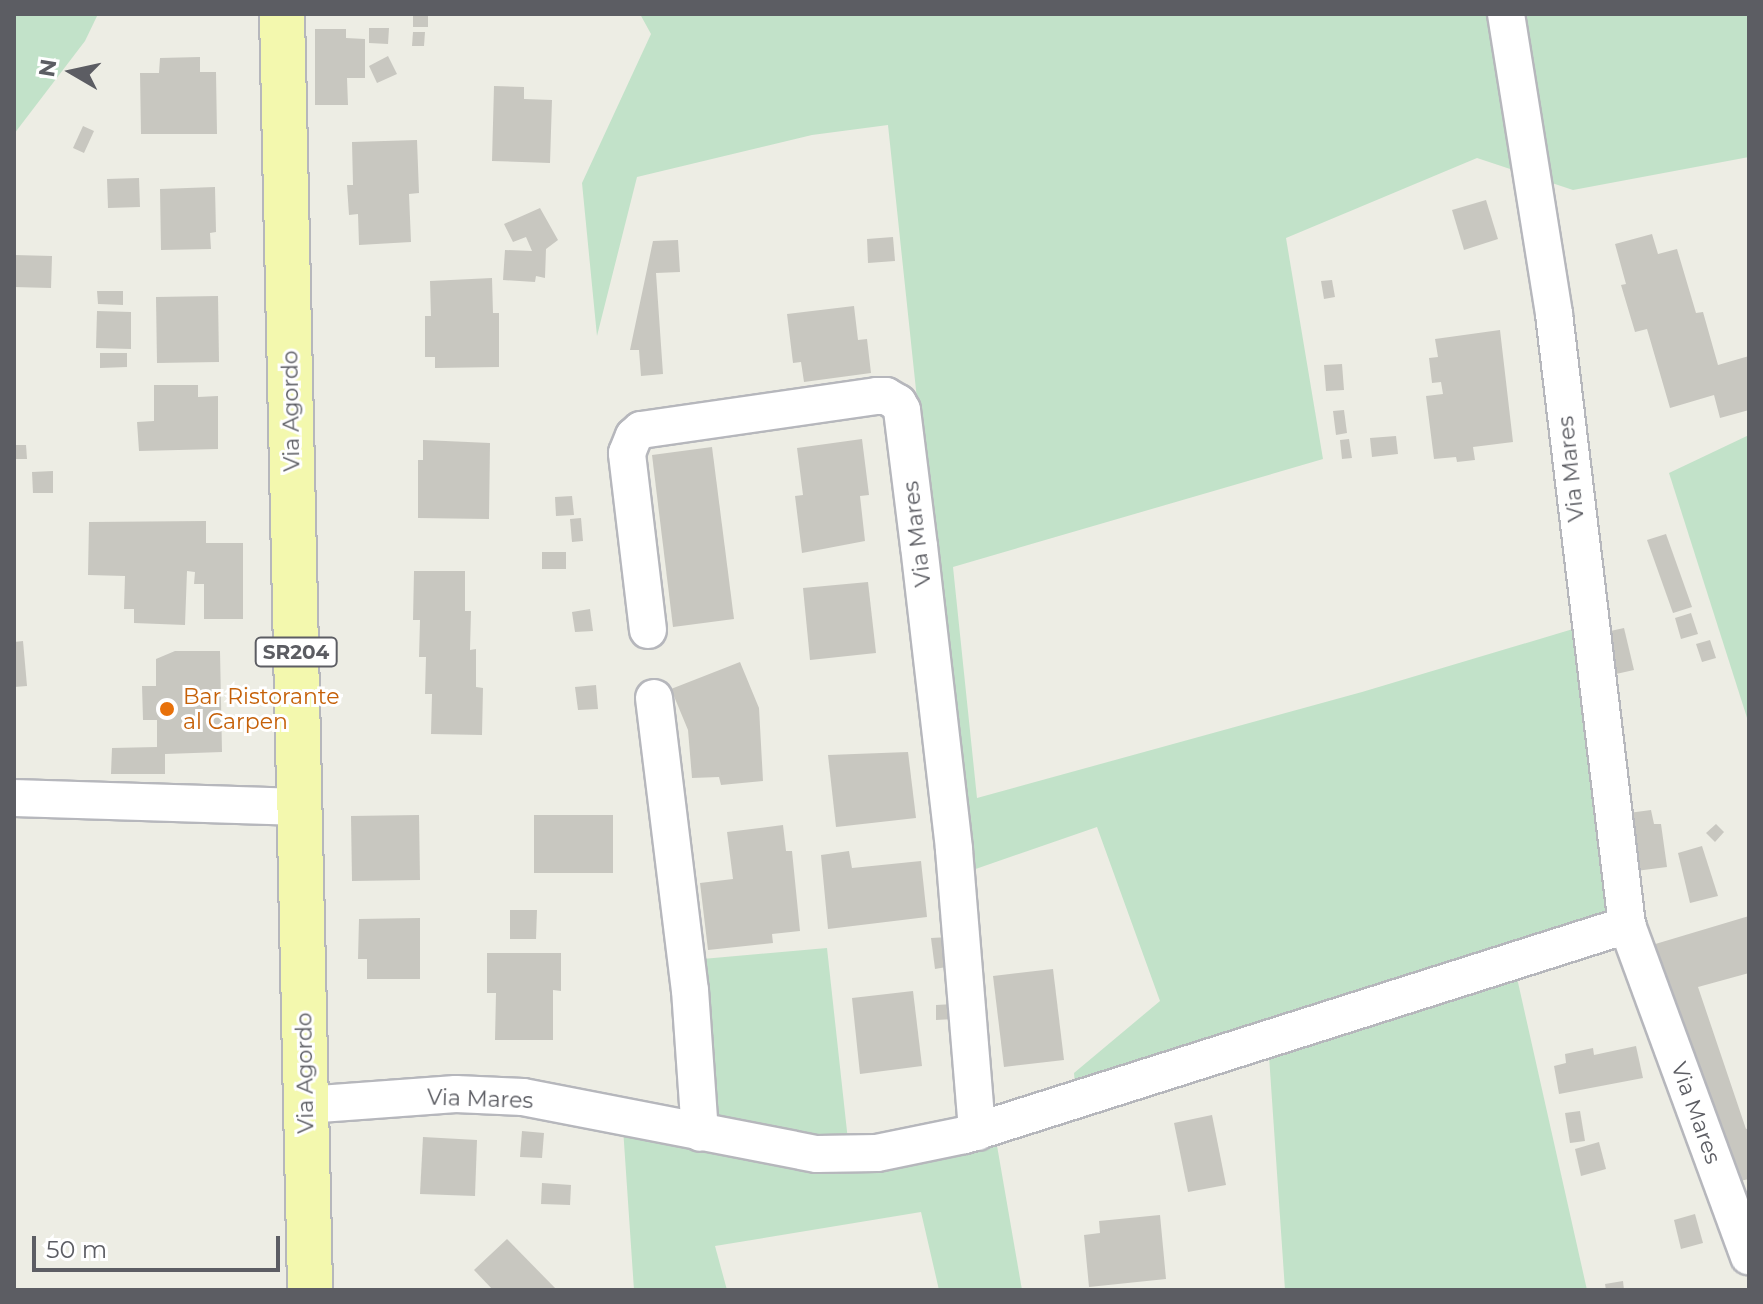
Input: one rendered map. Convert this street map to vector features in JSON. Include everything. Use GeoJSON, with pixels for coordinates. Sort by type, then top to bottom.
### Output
{"type":"FeatureCollection","features":[{"type":"Feature","properties":{"kind":"main road","name":"Via Agordo"},"geometry":{"type":"LineString","coordinates":[[282,14],[310,1290]]}},
{"type":"Feature","properties":{"kind":"street","name":"Via Mares"},"geometry":{"type":"LineString","coordinates":[[1506,14],[1554,314],[1627,925],[1749,1256]]}},
{"type":"Feature","properties":{"kind":"street","name":"Via Mares"},"geometry":{"type":"LineString","coordinates":[[648,630],[627,453],[634,436],[641,430],[877,396],[886,396],[898,403],[902,410],[954,850],[977,1132]]}},
{"type":"Feature","properties":{"kind":"street"},"geometry":{"type":"LineString","coordinates":[[654,698],[688,975],[700,1133]]}},
{"type":"Feature","properties":{"kind":"street"},"geometry":{"type":"LineString","coordinates":[[14,798],[299,807]]}},
{"type":"Feature","properties":{"kind":"street","name":"Via Mares"},"geometry":{"type":"LineString","coordinates":[[306,1105],[456,1094],[523,1097],[817,1154],[877,1153],[977,1132],[1627,925]]}},
{"type":"Feature","properties":{"kind":"green space"},"geometry":{"type":"Polygon","coordinates":[[[14,14],[98,14],[85,41],[14,134],[14,14]]]}},
{"type":"Feature","properties":{"kind":"green space"},"geometry":{"type":"Polygon","coordinates":[[[640,14],[1749,14],[1749,157],[1573,190],[1477,158],[1286,238],[1323,459],[953,567],[977,798],[1362,692],[1573,629],[1641,925],[1515,969],[1587,1290],[1285,1290],[1269,1056],[1077,1109],[1074,1073],[1160,1001],[1097,827],[967,872],[888,125],[812,135],[637,177],[597,336],[582,183],[651,34],[640,14]]]}},
{"type":"Feature","properties":{"kind":"green space"},"geometry":{"type":"Polygon","coordinates":[[[1749,435],[1749,724],[1669,473],[1749,435]]]}},
{"type":"Feature","properties":{"kind":"green space"},"geometry":{"type":"Polygon","coordinates":[[[827,948],[851,1168],[995,1134],[1022,1290],[939,1290],[921,1212],[715,1246],[727,1290],[634,1290],[623,1128],[694,1145],[680,961],[827,948]]]}},
{"type":"Feature","properties":{"kind":"building"},"geometry":{"type":"Polygon","coordinates":[[[413,14],[428,14],[428,27],[413,27],[413,14]]]}},
{"type":"Feature","properties":{"kind":"building"},"geometry":{"type":"Polygon","coordinates":[[[369,28],[389,28],[388,44],[369,43],[369,28]]]}},
{"type":"Feature","properties":{"kind":"building"},"geometry":{"type":"Polygon","coordinates":[[[315,29],[346,29],[346,38],[365,39],[365,78],[347,78],[348,105],[315,105],[315,29]]]}},
{"type":"Feature","properties":{"kind":"building"},"geometry":{"type":"Polygon","coordinates":[[[413,32],[425,32],[424,46],[412,46],[413,32]]]}},
{"type":"Feature","properties":{"kind":"building"},"geometry":{"type":"Polygon","coordinates":[[[388,56],[397,74],[377,83],[369,66],[388,56]]]}},
{"type":"Feature","properties":{"kind":"building"},"geometry":{"type":"Polygon","coordinates":[[[200,57],[200,72],[216,72],[217,134],[141,134],[140,73],[159,73],[160,58],[200,57]]]}},
{"type":"Feature","properties":{"kind":"building"},"geometry":{"type":"Polygon","coordinates":[[[494,86],[524,87],[524,99],[552,100],[550,163],[492,161],[494,86]]]}},
{"type":"Feature","properties":{"kind":"building"},"geometry":{"type":"Polygon","coordinates":[[[83,126],[94,131],[84,153],[73,148],[83,126]]]}},
{"type":"Feature","properties":{"kind":"building"},"geometry":{"type":"Polygon","coordinates":[[[417,140],[419,193],[409,194],[411,242],[359,245],[358,214],[349,215],[347,185],[353,185],[352,142],[417,140]]]}},
{"type":"Feature","properties":{"kind":"building"},"geometry":{"type":"Polygon","coordinates":[[[139,178],[140,207],[108,208],[107,179],[139,178]]]}},
{"type":"Feature","properties":{"kind":"building"},"geometry":{"type":"Polygon","coordinates":[[[215,187],[216,232],[210,233],[211,249],[161,250],[160,189],[215,187]]]}},
{"type":"Feature","properties":{"kind":"building"},"geometry":{"type":"Polygon","coordinates":[[[1486,200],[1498,239],[1464,250],[1452,210],[1486,200]]]}},
{"type":"Feature","properties":{"kind":"building"},"geometry":{"type":"Polygon","coordinates":[[[540,208],[558,240],[546,249],[545,278],[536,276],[535,282],[503,280],[505,250],[532,251],[526,237],[513,242],[504,224],[540,208]]]}},
{"type":"Feature","properties":{"kind":"building"},"geometry":{"type":"Polygon","coordinates":[[[1652,234],[1658,254],[1677,249],[1696,313],[1703,312],[1718,365],[1749,356],[1749,410],[1720,418],[1714,395],[1670,408],[1647,329],[1635,332],[1621,285],[1626,284],[1615,244],[1652,234]]]}},
{"type":"Feature","properties":{"kind":"building"},"geometry":{"type":"Polygon","coordinates":[[[893,237],[895,261],[868,263],[867,239],[893,237]]]}},
{"type":"Feature","properties":{"kind":"building"},"geometry":{"type":"Polygon","coordinates":[[[678,240],[680,272],[656,273],[663,374],[641,376],[639,350],[630,350],[653,241],[678,240]]]}},
{"type":"Feature","properties":{"kind":"building"},"geometry":{"type":"Polygon","coordinates":[[[14,255],[52,256],[51,288],[14,287],[14,255]]]}},
{"type":"Feature","properties":{"kind":"building"},"geometry":{"type":"Polygon","coordinates":[[[492,278],[493,313],[499,313],[499,367],[435,368],[435,357],[425,357],[425,316],[431,316],[430,281],[492,278]]]}},
{"type":"Feature","properties":{"kind":"building"},"geometry":{"type":"Polygon","coordinates":[[[1332,280],[1335,297],[1324,299],[1321,281],[1332,280]]]}},
{"type":"Feature","properties":{"kind":"building"},"geometry":{"type":"Polygon","coordinates":[[[97,291],[123,291],[123,305],[98,304],[97,291]]]}},
{"type":"Feature","properties":{"kind":"building"},"geometry":{"type":"Polygon","coordinates":[[[218,296],[219,362],[157,363],[156,297],[218,296]]]}},
{"type":"Feature","properties":{"kind":"building"},"geometry":{"type":"Polygon","coordinates":[[[854,306],[858,340],[867,339],[871,373],[804,382],[801,362],[793,363],[787,314],[854,306]]]}},
{"type":"Feature","properties":{"kind":"building"},"geometry":{"type":"Polygon","coordinates":[[[97,311],[131,312],[131,349],[96,348],[97,311]]]}},
{"type":"Feature","properties":{"kind":"building"},"geometry":{"type":"Polygon","coordinates":[[[1500,330],[1513,442],[1473,447],[1475,460],[1457,462],[1456,457],[1434,459],[1426,396],[1443,394],[1441,382],[1432,383],[1429,358],[1438,357],[1435,339],[1500,330]]]}},
{"type":"Feature","properties":{"kind":"building"},"geometry":{"type":"Polygon","coordinates":[[[100,353],[127,353],[127,367],[100,368],[100,353]]]}},
{"type":"Feature","properties":{"kind":"building"},"geometry":{"type":"Polygon","coordinates":[[[1342,364],[1344,390],[1326,391],[1324,365],[1342,364]]]}},
{"type":"Feature","properties":{"kind":"building"},"geometry":{"type":"Polygon","coordinates":[[[154,385],[198,385],[198,397],[218,396],[218,449],[139,451],[137,422],[154,421],[154,385]]]}},
{"type":"Feature","properties":{"kind":"building"},"geometry":{"type":"Polygon","coordinates":[[[1344,410],[1347,433],[1336,435],[1333,411],[1344,410]]]}},
{"type":"Feature","properties":{"kind":"building"},"geometry":{"type":"Polygon","coordinates":[[[1396,436],[1398,454],[1372,457],[1370,438],[1396,436]]]}},
{"type":"Feature","properties":{"kind":"building"},"geometry":{"type":"Polygon","coordinates":[[[862,439],[869,495],[860,496],[865,541],[802,553],[795,496],[803,495],[797,448],[862,439]]]}},
{"type":"Feature","properties":{"kind":"building"},"geometry":{"type":"Polygon","coordinates":[[[1349,439],[1352,458],[1342,459],[1340,440],[1349,439]]]}},
{"type":"Feature","properties":{"kind":"building"},"geometry":{"type":"Polygon","coordinates":[[[423,440],[490,443],[489,519],[418,518],[418,460],[423,460],[423,440]]]}},
{"type":"Feature","properties":{"kind":"building"},"geometry":{"type":"Polygon","coordinates":[[[14,445],[26,445],[27,459],[14,459],[14,445]]]}},
{"type":"Feature","properties":{"kind":"building"},"geometry":{"type":"Polygon","coordinates":[[[712,447],[734,619],[673,627],[652,455],[712,447]]]}},
{"type":"Feature","properties":{"kind":"building"},"geometry":{"type":"Polygon","coordinates":[[[53,471],[53,493],[33,493],[32,472],[53,471]]]}},
{"type":"Feature","properties":{"kind":"building"},"geometry":{"type":"Polygon","coordinates":[[[572,496],[574,515],[556,516],[555,497],[572,496]]]}},
{"type":"Feature","properties":{"kind":"building"},"geometry":{"type":"Polygon","coordinates":[[[581,518],[583,541],[572,542],[570,519],[581,518]]]}},
{"type":"Feature","properties":{"kind":"building"},"geometry":{"type":"Polygon","coordinates":[[[206,521],[206,543],[243,543],[243,619],[204,619],[204,584],[194,584],[195,572],[187,571],[185,625],[134,623],[134,609],[124,609],[125,576],[88,575],[89,522],[206,521]]]}},
{"type":"Feature","properties":{"kind":"building"},"geometry":{"type":"Polygon","coordinates":[[[1666,534],[1692,607],[1673,613],[1647,540],[1666,534]]]}},
{"type":"Feature","properties":{"kind":"building"},"geometry":{"type":"Polygon","coordinates":[[[542,552],[566,552],[566,569],[542,569],[542,552]]]}},
{"type":"Feature","properties":{"kind":"building"},"geometry":{"type":"Polygon","coordinates":[[[414,571],[465,571],[465,611],[471,611],[470,650],[476,649],[476,687],[483,688],[482,735],[431,734],[432,694],[425,694],[426,657],[419,657],[420,620],[413,620],[414,571]]]}},
{"type":"Feature","properties":{"kind":"building"},"geometry":{"type":"Polygon","coordinates":[[[868,582],[876,653],[810,660],[803,588],[868,582]]]}},
{"type":"Feature","properties":{"kind":"building"},"geometry":{"type":"Polygon","coordinates":[[[590,609],[593,631],[575,632],[572,612],[590,609]]]}},
{"type":"Feature","properties":{"kind":"building"},"geometry":{"type":"Polygon","coordinates":[[[1691,613],[1698,634],[1681,639],[1675,618],[1691,613]]]}},
{"type":"Feature","properties":{"kind":"building"},"geometry":{"type":"Polygon","coordinates":[[[1624,628],[1634,670],[1616,674],[1606,632],[1624,628]]]}},
{"type":"Feature","properties":{"kind":"building"},"geometry":{"type":"Polygon","coordinates":[[[1710,640],[1716,658],[1702,662],[1696,644],[1710,640]]]}},
{"type":"Feature","properties":{"kind":"building"},"geometry":{"type":"Polygon","coordinates":[[[23,641],[27,686],[14,687],[14,642],[23,641]]]}},
{"type":"Feature","properties":{"kind":"building"},"geometry":{"type":"Polygon","coordinates":[[[175,651],[220,651],[222,752],[165,754],[165,774],[111,774],[112,748],[157,747],[157,720],[143,720],[142,686],[156,686],[156,659],[175,651]]]}},
{"type":"Feature","properties":{"kind":"building"},"geometry":{"type":"Polygon","coordinates":[[[740,662],[759,708],[763,781],[721,785],[719,777],[692,778],[688,730],[671,689],[740,662]]]}},
{"type":"Feature","properties":{"kind":"building"},"geometry":{"type":"Polygon","coordinates":[[[596,685],[598,709],[578,710],[575,687],[596,685]]]}},
{"type":"Feature","properties":{"kind":"building"},"geometry":{"type":"Polygon","coordinates":[[[908,752],[916,818],[836,827],[828,755],[908,752]]]}},
{"type":"Feature","properties":{"kind":"building"},"geometry":{"type":"Polygon","coordinates":[[[1651,810],[1654,824],[1661,824],[1667,867],[1628,872],[1621,814],[1651,810]]]}},
{"type":"Feature","properties":{"kind":"building"},"geometry":{"type":"Polygon","coordinates":[[[419,815],[420,880],[352,881],[351,816],[419,815]]]}},
{"type":"Feature","properties":{"kind":"building"},"geometry":{"type":"Polygon","coordinates":[[[534,815],[613,815],[613,873],[534,873],[534,815]]]}},
{"type":"Feature","properties":{"kind":"building"},"geometry":{"type":"Polygon","coordinates":[[[1716,824],[1724,832],[1715,842],[1706,833],[1716,824]]]}},
{"type":"Feature","properties":{"kind":"building"},"geometry":{"type":"Polygon","coordinates":[[[783,825],[786,851],[792,851],[800,931],[772,934],[773,943],[708,950],[700,883],[733,879],[727,832],[783,825]]]}},
{"type":"Feature","properties":{"kind":"building"},"geometry":{"type":"Polygon","coordinates":[[[1702,846],[1718,896],[1690,903],[1678,853],[1702,846]]]}},
{"type":"Feature","properties":{"kind":"building"},"geometry":{"type":"Polygon","coordinates":[[[849,851],[852,868],[921,861],[927,917],[828,929],[821,855],[849,851]]]}},
{"type":"Feature","properties":{"kind":"building"},"geometry":{"type":"Polygon","coordinates":[[[510,910],[537,910],[536,939],[510,939],[510,910]]]}},
{"type":"Feature","properties":{"kind":"building"},"geometry":{"type":"Polygon","coordinates":[[[1749,916],[1749,973],[1698,987],[1746,1129],[1749,1128],[1749,1179],[1740,1181],[1736,1166],[1728,1168],[1652,945],[1749,916]]]}},
{"type":"Feature","properties":{"kind":"building"},"geometry":{"type":"Polygon","coordinates":[[[420,918],[420,979],[367,979],[367,959],[358,959],[359,919],[420,918]]]}},
{"type":"Feature","properties":{"kind":"building"},"geometry":{"type":"Polygon","coordinates":[[[949,937],[952,966],[935,969],[931,938],[949,937]]]}},
{"type":"Feature","properties":{"kind":"building"},"geometry":{"type":"Polygon","coordinates":[[[487,953],[561,953],[561,991],[553,990],[553,1040],[495,1040],[496,993],[487,993],[487,953]]]}},
{"type":"Feature","properties":{"kind":"building"},"geometry":{"type":"Polygon","coordinates":[[[1053,969],[1064,1060],[1004,1067],[993,976],[1053,969]]]}},
{"type":"Feature","properties":{"kind":"building"},"geometry":{"type":"Polygon","coordinates":[[[913,991],[922,1066],[860,1074],[852,998],[913,991]]]}},
{"type":"Feature","properties":{"kind":"building"},"geometry":{"type":"Polygon","coordinates":[[[954,1004],[954,1019],[936,1020],[936,1005],[954,1004]]]}},
{"type":"Feature","properties":{"kind":"building"},"geometry":{"type":"Polygon","coordinates":[[[1636,1046],[1643,1078],[1559,1094],[1554,1066],[1566,1063],[1565,1054],[1593,1048],[1594,1055],[1636,1046]]]}},
{"type":"Feature","properties":{"kind":"building"},"geometry":{"type":"Polygon","coordinates":[[[1580,1111],[1585,1141],[1570,1143],[1565,1113],[1580,1111]]]}},
{"type":"Feature","properties":{"kind":"building"},"geometry":{"type":"Polygon","coordinates":[[[1212,1115],[1226,1185],[1188,1192],[1174,1123],[1212,1115]]]}},
{"type":"Feature","properties":{"kind":"building"},"geometry":{"type":"Polygon","coordinates":[[[522,1131],[544,1133],[542,1158],[520,1157],[522,1131]]]}},
{"type":"Feature","properties":{"kind":"building"},"geometry":{"type":"Polygon","coordinates":[[[423,1137],[477,1140],[475,1196],[420,1194],[423,1137]]]}},
{"type":"Feature","properties":{"kind":"building"},"geometry":{"type":"Polygon","coordinates":[[[1599,1142],[1606,1169],[1581,1176],[1575,1149],[1599,1142]]]}},
{"type":"Feature","properties":{"kind":"building"},"geometry":{"type":"Polygon","coordinates":[[[542,1183],[571,1185],[570,1205],[541,1204],[542,1183]]]}},
{"type":"Feature","properties":{"kind":"building"},"geometry":{"type":"Polygon","coordinates":[[[1695,1214],[1703,1243],[1681,1249],[1674,1220],[1695,1214]]]}},
{"type":"Feature","properties":{"kind":"building"},"geometry":{"type":"Polygon","coordinates":[[[1160,1215],[1166,1279],[1089,1287],[1084,1235],[1100,1233],[1099,1221],[1160,1215]]]}},
{"type":"Feature","properties":{"kind":"building"},"geometry":{"type":"Polygon","coordinates":[[[507,1239],[557,1290],[493,1290],[474,1270],[507,1239]]]}},
{"type":"Feature","properties":{"kind":"building"},"geometry":{"type":"Polygon","coordinates":[[[1623,1281],[1624,1290],[1606,1290],[1605,1284],[1623,1281]]]}},
{"type":"Feature","properties":{"kind":"place","name":"Bar Ristorante al Carpen"},"geometry":{"type":"Point","coordinates":[167,709]}}]}
